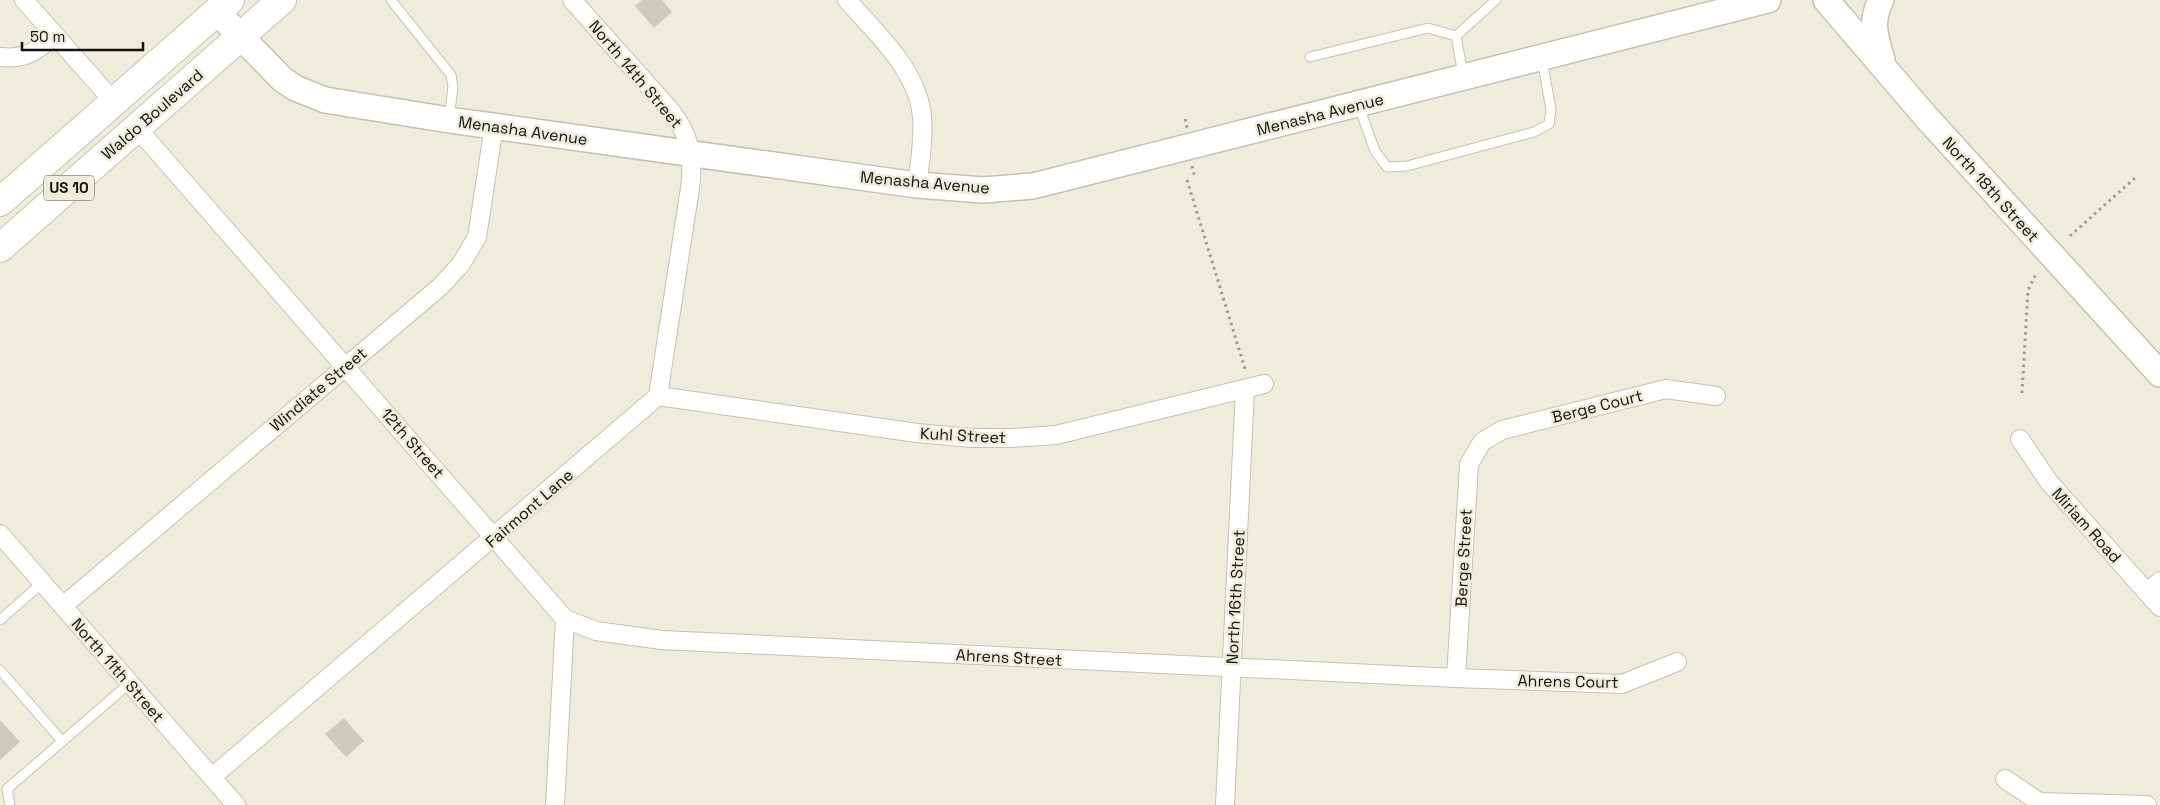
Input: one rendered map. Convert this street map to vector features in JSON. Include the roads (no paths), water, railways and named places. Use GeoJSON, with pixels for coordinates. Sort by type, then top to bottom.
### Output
{"type":"FeatureCollection","features":[{"type":"Feature","properties":{"kind":"main road","name":"Waldo Boulevard"},"geometry":{"type":"LineString","coordinates":[[0,248],[282,0]]}},
{"type":"Feature","properties":{"kind":"main road","name":"Waldo Boulevard"},"geometry":{"type":"LineString","coordinates":[[0,202],[223,6]]}},
{"type":"Feature","properties":{"kind":"street"},"geometry":{"type":"LineString","coordinates":[[24,0],[114,102]]}},
{"type":"Feature","properties":{"kind":"street","name":"North 14th Street"},"geometry":{"type":"LineString","coordinates":[[572,0],[675,116],[686,134],[691,153]]}},
{"type":"Feature","properties":{"kind":"street"},"geometry":{"type":"LineString","coordinates":[[847,0],[900,62],[916,90],[922,115],[923,138],[917,185]]}},
{"type":"Feature","properties":{"kind":"street","name":"Menasha Avenue"},"geometry":{"type":"LineString","coordinates":[[223,6],[240,37],[282,79],[310,95],[349,105],[917,185],[983,190],[1033,186],[1768,0]]}},
{"type":"Feature","properties":{"kind":"street","name":"North 18th Street"},"geometry":{"type":"LineString","coordinates":[[1826,0],[1927,118],[2160,374]]}},
{"type":"Feature","properties":{"kind":"street"},"geometry":{"type":"LineString","coordinates":[[1881,0],[1874,14],[1874,32],[1884,66]]}},
{"type":"Feature","properties":{"kind":"street"},"geometry":{"type":"LineString","coordinates":[[0,56],[23,57],[34,53],[55,35]]}},
{"type":"Feature","properties":{"kind":"street","name":"Windiate Street"},"geometry":{"type":"LineString","coordinates":[[63,606],[441,286],[469,254],[478,230],[494,126]]}},
{"type":"Feature","properties":{"kind":"street","name":"12th Street"},"geometry":{"type":"LineString","coordinates":[[137,128],[564,619]]}},
{"type":"Feature","properties":{"kind":"street"},"geometry":{"type":"LineString","coordinates":[[658,396],[690,188],[691,153]]}},
{"type":"Feature","properties":{"kind":"street","name":"Kuhl Street"},"geometry":{"type":"LineString","coordinates":[[658,396],[917,433],[972,438],[1011,438],[1056,435],[1245,381],[1264,384]]}},
{"type":"Feature","properties":{"kind":"street","name":"North 16th Street"},"geometry":{"type":"LineString","coordinates":[[1225,805],[1245,381]]}},
{"type":"Feature","properties":{"kind":"street","name":"Berge Court"},"geometry":{"type":"LineString","coordinates":[[1482,442],[1502,430],[1666,389],[1716,396]]}},
{"type":"Feature","properties":{"kind":"street","name":"Fairmont Lane"},"geometry":{"type":"LineString","coordinates":[[212,777],[495,538],[658,396]]}},
{"type":"Feature","properties":{"kind":"street","name":"Miriam Road"},"geometry":{"type":"LineString","coordinates":[[2020,438],[2049,482],[2160,607]]}},
{"type":"Feature","properties":{"kind":"street","name":"Berge Street"},"geometry":{"type":"LineString","coordinates":[[1456,678],[1469,464],[1482,442]]}},
{"type":"Feature","properties":{"kind":"street","name":"North 11th Street"},"geometry":{"type":"LineString","coordinates":[[0,534],[236,805]]}},
{"type":"Feature","properties":{"kind":"street"},"geometry":{"type":"LineString","coordinates":[[2147,592],[2160,581]]}},
{"type":"Feature","properties":{"kind":"street"},"geometry":{"type":"LineString","coordinates":[[555,805],[564,619]]}},
{"type":"Feature","properties":{"kind":"street","name":"Ahrens Street"},"geometry":{"type":"LineString","coordinates":[[564,619],[596,630],[662,640],[1456,678]]}},
{"type":"Feature","properties":{"kind":"street","name":"Ahrens Court"},"geometry":{"type":"LineString","coordinates":[[1456,678],[1622,684],[1677,662]]}},
{"type":"Feature","properties":{"kind":"street"},"geometry":{"type":"LineString","coordinates":[[2006,779],[2039,802],[2147,805]]}},
{"type":"Feature","properties":{"kind":"lane"},"geometry":{"type":"LineString","coordinates":[[391,0],[451,75],[454,87],[449,120]]}},
{"type":"Feature","properties":{"kind":"lane"},"geometry":{"type":"LineString","coordinates":[[1456,36],[1496,0]]}},
{"type":"Feature","properties":{"kind":"lane"},"geometry":{"type":"LineString","coordinates":[[1310,57],[1428,28],[1456,36]]}},
{"type":"Feature","properties":{"kind":"lane"},"geometry":{"type":"LineString","coordinates":[[1456,36],[1464,77]]}},
{"type":"Feature","properties":{"kind":"lane"},"geometry":{"type":"LineString","coordinates":[[1358,104],[1375,150],[1387,167],[1407,166],[1534,132],[1549,124],[1551,110],[1542,57]]}},
{"type":"Feature","properties":{"kind":"lane"},"geometry":{"type":"LineString","coordinates":[[0,620],[42,583]]}},
{"type":"Feature","properties":{"kind":"lane"},"geometry":{"type":"LineString","coordinates":[[0,670],[62,741]]}},
{"type":"Feature","properties":{"kind":"lane"},"geometry":{"type":"LineString","coordinates":[[10,805],[3,792],[130,683]]}}]}
